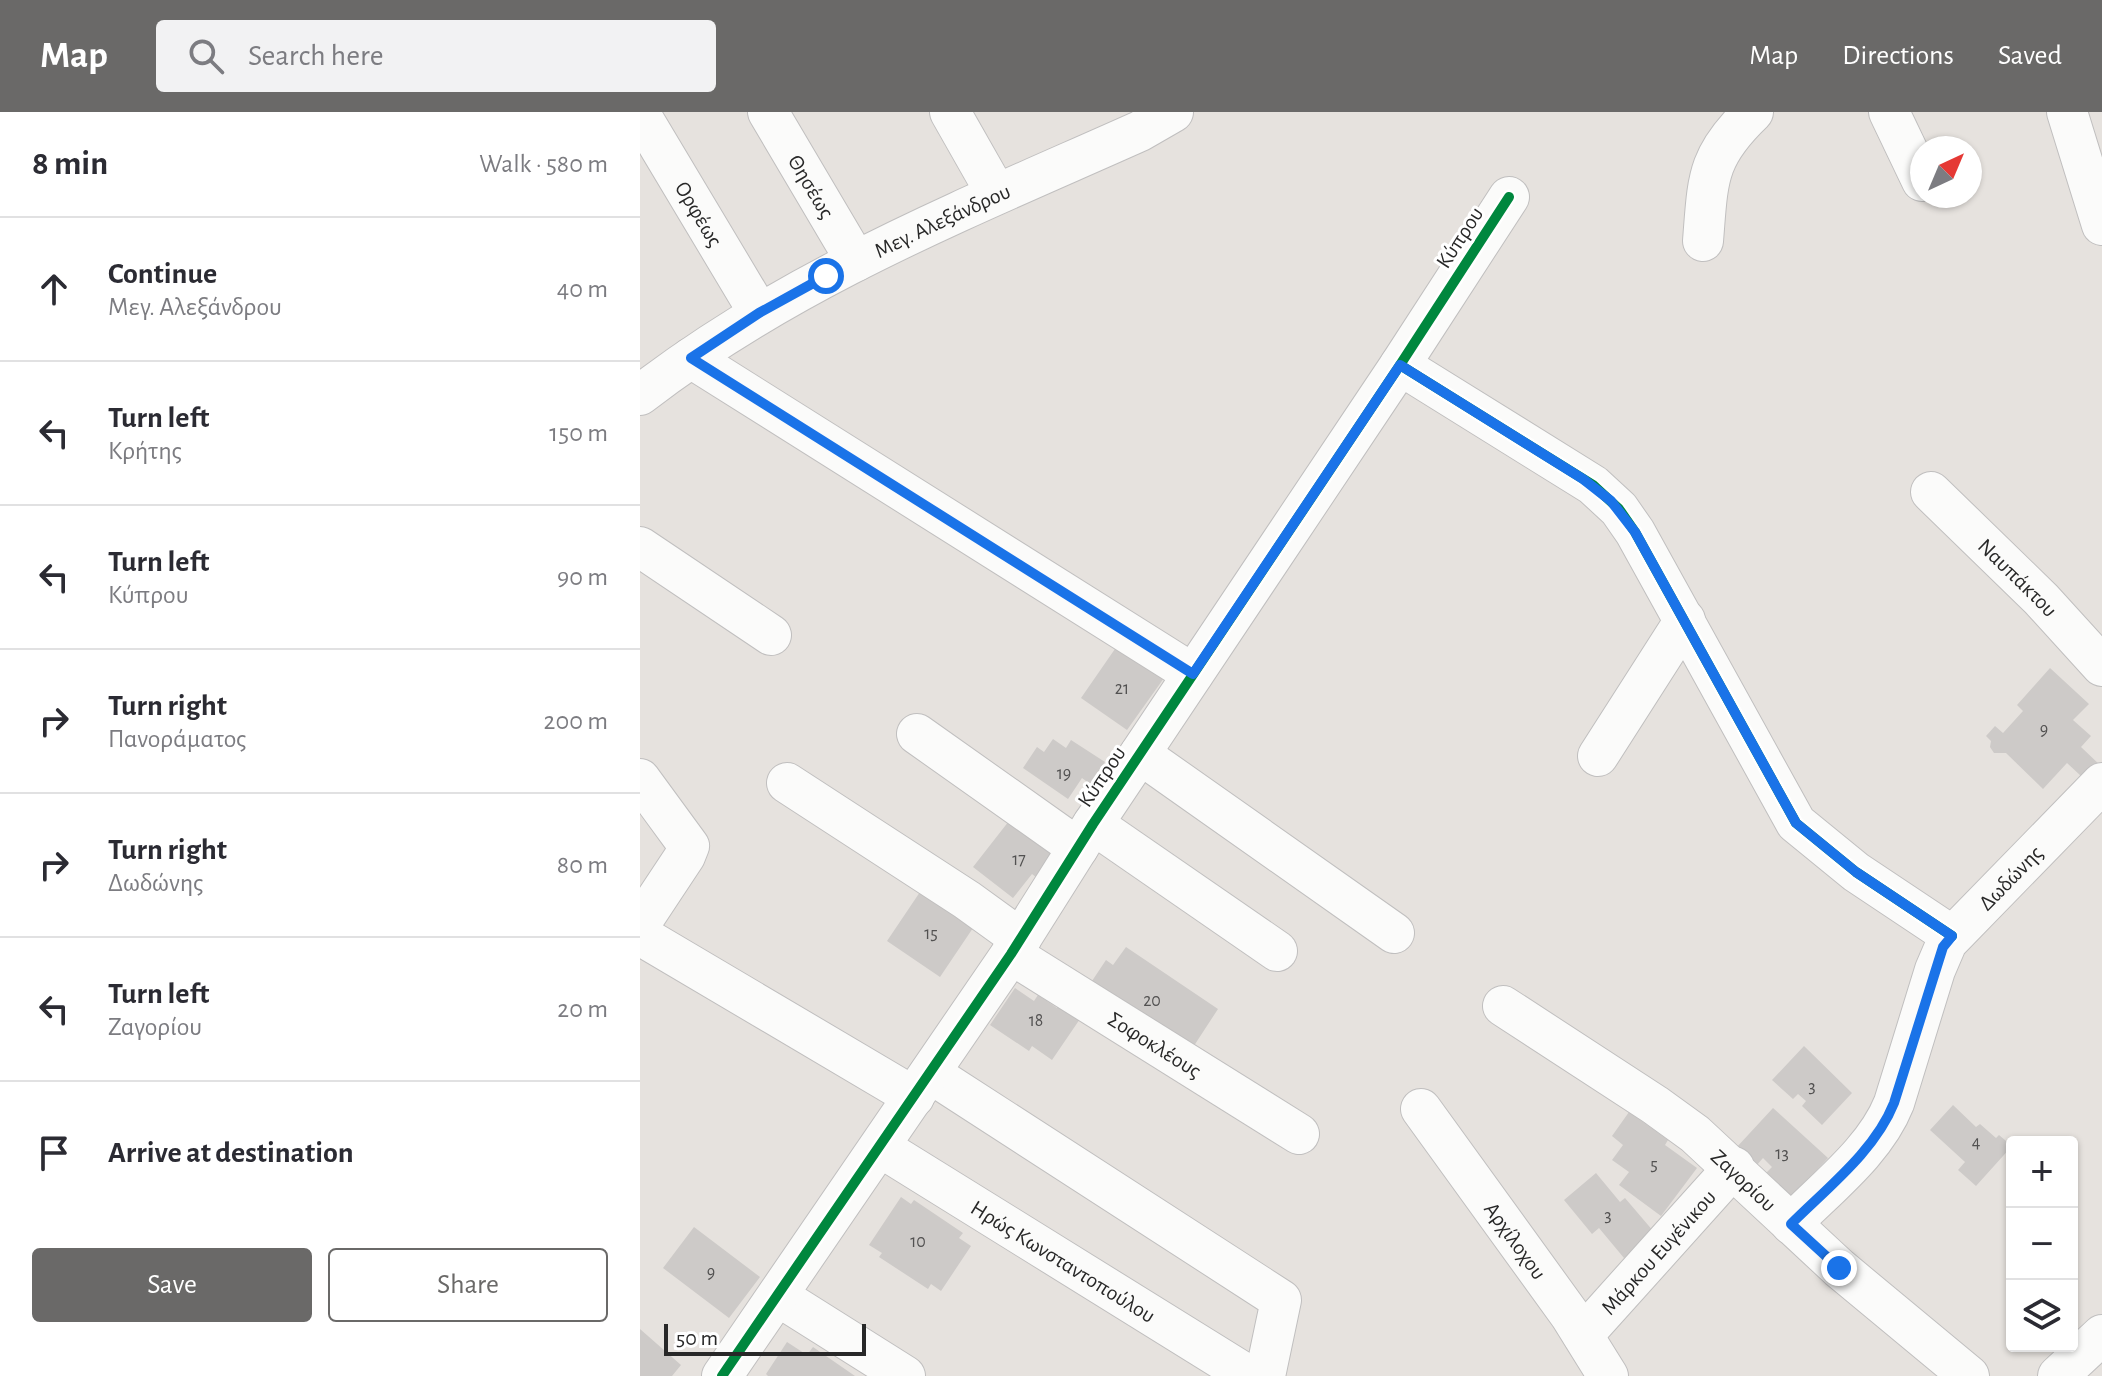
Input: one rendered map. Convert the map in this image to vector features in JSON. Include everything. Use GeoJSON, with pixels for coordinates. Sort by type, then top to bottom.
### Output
{"type":"FeatureCollection","features":[{"type":"Feature","properties":{"kind":"street","name":"Θησέως"},"geometry":{"type":"LineString","coordinates":[[768,112],[856,261]]}},
{"type":"Feature","properties":{"kind":"street"},"geometry":{"type":"LineString","coordinates":[[950,112],[996,193]]}},
{"type":"Feature","properties":{"kind":"street"},"geometry":{"type":"LineString","coordinates":[[1703,241],[1708,177],[1713,163],[1732,132],[1753,112]]}},
{"type":"Feature","properties":{"kind":"street"},"geometry":{"type":"LineString","coordinates":[[2067,112],[2102,225]]}},
{"type":"Feature","properties":{"kind":"street","name":"Ορφέως"},"geometry":{"type":"LineString","coordinates":[[640,114],[759,313]]}},
{"type":"Feature","properties":{"kind":"street"},"geometry":{"type":"LineString","coordinates":[[1901,115],[1910,141]]}},
{"type":"Feature","properties":{"kind":"street","name":"Μεγ. Αλεξάνδρου"},"geometry":{"type":"LineString","coordinates":[[640,395],[759,313],[856,261],[1147,118]]}},
{"type":"Feature","properties":{"kind":"street","name":"Κύπρου"},"geometry":{"type":"LineString","coordinates":[[722,1376],[1016,946],[1509,197]]}},
{"type":"Feature","properties":{"kind":"street"},"geometry":{"type":"LineString","coordinates":[[691,358],[1193,674]]}},
{"type":"Feature","properties":{"kind":"street"},"geometry":{"type":"LineString","coordinates":[[1400,365],[1583,479],[1611,501],[1626,517],[1796,823],[1856,872],[1952,936]]}},
{"type":"Feature","properties":{"kind":"street","name":"Ναυπάκτου"},"geometry":{"type":"LineString","coordinates":[[1931,492],[2030,587],[2102,666]]}},
{"type":"Feature","properties":{"kind":"street"},"geometry":{"type":"LineString","coordinates":[[640,547],[771,635]]}},
{"type":"Feature","properties":{"kind":"street"},"geometry":{"type":"LineString","coordinates":[[1598,756],[1685,620]]}},
{"type":"Feature","properties":{"kind":"street"},"geometry":{"type":"LineString","coordinates":[[917,734],[1277,951]]}},
{"type":"Feature","properties":{"kind":"street"},"geometry":{"type":"LineString","coordinates":[[1140,754],[1394,933]]}},
{"type":"Feature","properties":{"kind":"street"},"geometry":{"type":"LineString","coordinates":[[640,779],[689,846],[640,924]]}},
{"type":"Feature","properties":{"kind":"street","name":"Σοφοκλέους"},"geometry":{"type":"LineString","coordinates":[[787,783],[967,900],[1016,946],[1299,1134]]}},
{"type":"Feature","properties":{"kind":"street","name":"Δωδώνης"},"geometry":{"type":"LineString","coordinates":[[1791,1224],[1863,1151],[1885,1122],[1894,1103],[1943,947],[2102,783]]}},
{"type":"Feature","properties":{"kind":"street"},"geometry":{"type":"LineString","coordinates":[[640,935],[922,1085],[1281,1300],[1265,1376]]}},
{"type":"Feature","properties":{"kind":"street","name":"Ζαγορίου"},"geometry":{"type":"LineString","coordinates":[[1503,1006],[1695,1134],[1734,1167],[1791,1224],[1969,1376]]}},
{"type":"Feature","properties":{"kind":"street","name":"Αρχίλοχου"},"geometry":{"type":"LineString","coordinates":[[1421,1109],[1583,1335],[1608,1376]]}},
{"type":"Feature","properties":{"kind":"street","name":"Ηρώς Κωνσταντοπούλου"},"geometry":{"type":"LineString","coordinates":[[880,1147],[1249,1376]]}},
{"type":"Feature","properties":{"kind":"street","name":"Μάρκου Ευγένικου"},"geometry":{"type":"LineString","coordinates":[[1583,1335],[1734,1167]]}},
{"type":"Feature","properties":{"kind":"street"},"geometry":{"type":"LineString","coordinates":[[778,1296],[905,1376]]}},
{"type":"Feature","properties":{"kind":"building"},"geometry":{"type":"Polygon","coordinates":[[[1117,646],[1164,678],[1127,730],[1081,698],[1117,646]]]}},
{"type":"Feature","properties":{"kind":"building"},"geometry":{"type":"Polygon","coordinates":[[[2050,668],[2089,704],[2073,720],[2091,736],[2081,747],[2101,766],[2081,776],[2067,763],[2043,789],[2006,753],[1994,753],[1986,736],[1995,726],[2003,733],[2023,711],[2017,705],[2050,668]]]}},
{"type":"Feature","properties":{"kind":"building"},"geometry":{"type":"Polygon","coordinates":[[[1053,739],[1066,748],[1071,740],[1105,762],[1090,784],[1082,778],[1068,799],[1023,768],[1037,747],[1044,752],[1053,739]]]}},
{"type":"Feature","properties":{"kind":"building"},"geometry":{"type":"Polygon","coordinates":[[[1016,812],[1065,850],[1041,881],[1032,874],[1013,898],[973,867],[1016,812]]]}},
{"type":"Feature","properties":{"kind":"building"},"geometry":{"type":"Polygon","coordinates":[[[922,889],[975,925],[940,977],[887,941],[922,889]]]}},
{"type":"Feature","properties":{"kind":"building"},"geometry":{"type":"Polygon","coordinates":[[[1126,947],[1218,1009],[1186,1058],[1086,990],[1106,960],[1113,965],[1126,947]]]}},
{"type":"Feature","properties":{"kind":"building"},"geometry":{"type":"Polygon","coordinates":[[[1015,988],[1034,1001],[1038,995],[1057,1008],[1061,1002],[1082,1016],[1052,1060],[1032,1046],[1029,1051],[990,1025],[1015,988]]]}},
{"type":"Feature","properties":{"kind":"building"},"geometry":{"type":"Polygon","coordinates":[[[1804,1046],[1852,1093],[1822,1125],[1802,1106],[1806,1101],[1798,1094],[1793,1099],[1772,1080],[1804,1046]]]}},
{"type":"Feature","properties":{"kind":"building"},"geometry":{"type":"Polygon","coordinates":[[[1953,1105],[1976,1127],[1980,1124],[1996,1138],[1999,1135],[2006,1141],[2006,1153],[1976,1186],[1958,1170],[1965,1162],[1930,1130],[1953,1105]]]}},
{"type":"Feature","properties":{"kind":"building"},"geometry":{"type":"Polygon","coordinates":[[[1773,1108],[1828,1158],[1789,1200],[1763,1176],[1772,1167],[1763,1158],[1756,1166],[1736,1148],[1773,1108]]]}},
{"type":"Feature","properties":{"kind":"building"},"geometry":{"type":"Polygon","coordinates":[[[1629,1112],[1668,1140],[1665,1145],[1697,1168],[1661,1216],[1619,1185],[1629,1172],[1612,1160],[1623,1145],[1612,1136],[1629,1112]]]}},
{"type":"Feature","properties":{"kind":"building"},"geometry":{"type":"Polygon","coordinates":[[[1596,1173],[1620,1202],[1625,1198],[1654,1232],[1624,1258],[1599,1228],[1592,1234],[1564,1200],[1596,1173]]]}},
{"type":"Feature","properties":{"kind":"building"},"geometry":{"type":"Polygon","coordinates":[[[901,1197],[911,1204],[914,1200],[963,1233],[959,1238],[971,1246],[941,1291],[931,1284],[928,1289],[879,1257],[882,1253],[869,1245],[901,1197]]]}},
{"type":"Feature","properties":{"kind":"building"},"geometry":{"type":"Polygon","coordinates":[[[694,1227],[760,1277],[729,1318],[663,1268],[694,1227]]]}},
{"type":"Feature","properties":{"kind":"building"},"geometry":{"type":"Polygon","coordinates":[[[640,1329],[681,1365],[672,1376],[640,1376],[640,1329]]]}},
{"type":"Feature","properties":{"kind":"building"},"geometry":{"type":"Polygon","coordinates":[[[787,1342],[807,1355],[813,1347],[855,1376],[768,1376],[766,1374],[787,1342]]]}},
{"type":"Feature","properties":{"kind":"cycle path"},"geometry":{"type":"LineString","coordinates":[[722,1376],[1011,954],[1093,824],[1509,197]]}},
{"type":"Feature","properties":{"kind":"cycle path"},"geometry":{"type":"LineString","coordinates":[[1400,365],[1593,485],[1619,509],[1635,532],[1796,823],[1856,872],[1952,936]]}},
{"type":"Feature","properties":{"kind":"route"},"geometry":{"type":"LineString","coordinates":[[826,276],[726,333],[691,358],[1193,674],[1400,365],[1603,493],[1626,517],[1635,532],[1796,823],[1856,872],[1952,936],[1943,947],[1894,1103],[1885,1122],[1863,1151],[1791,1224],[1839,1268]]}}]}
